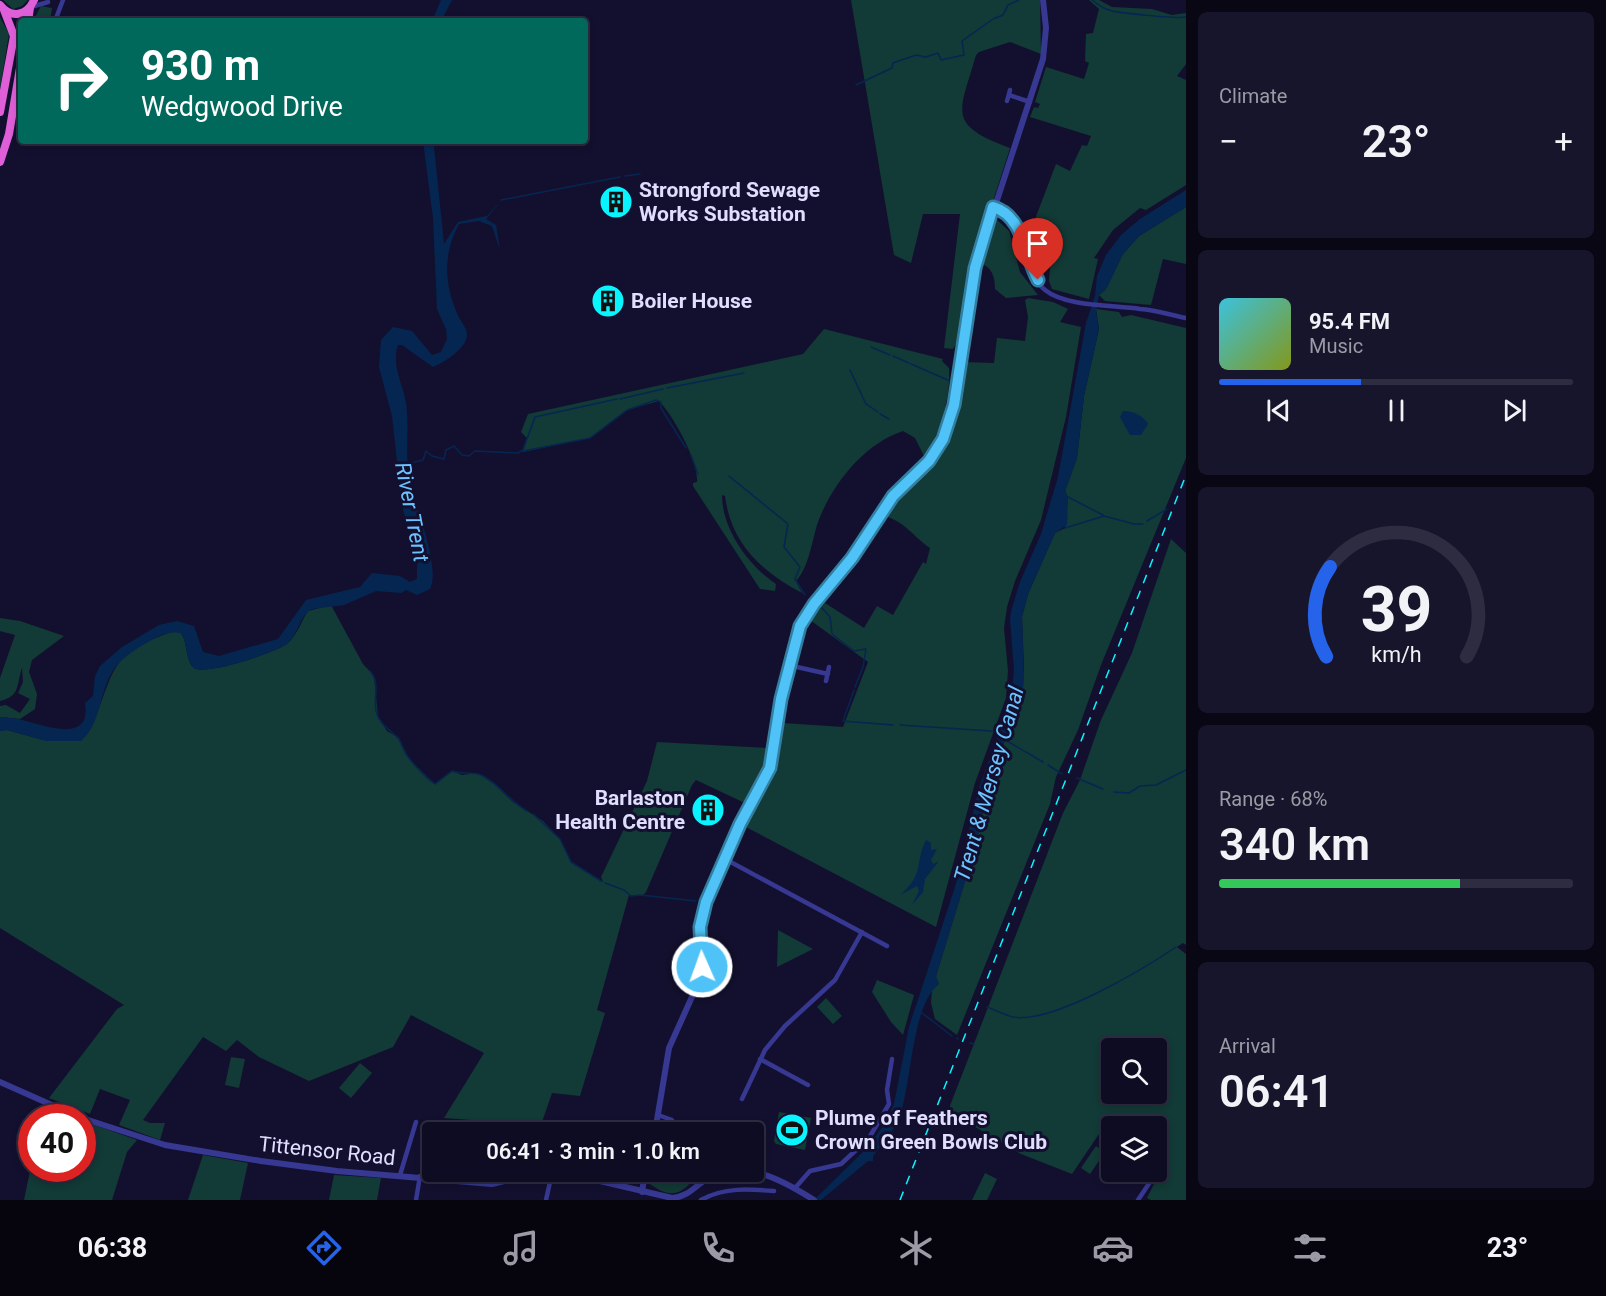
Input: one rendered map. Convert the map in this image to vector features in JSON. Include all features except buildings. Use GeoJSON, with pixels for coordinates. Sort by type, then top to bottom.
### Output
{"type":"FeatureCollection","features":[{"type":"Feature","properties":{"kind":"highway"},"geometry":{"type":"LineString","coordinates":[[2,8],[18,14],[31,5]]}},
{"type":"Feature","properties":{"kind":"highway"},"geometry":{"type":"LineString","coordinates":[[0,112],[14,36],[2,8]]}},
{"type":"Feature","properties":{"kind":"highway"},"geometry":{"type":"LineString","coordinates":[[0,162],[9,134],[18,80]]}},
{"type":"Feature","properties":{"kind":"street"},"geometry":{"type":"LineString","coordinates":[[657,1122],[669,1048],[700,979],[700,927],[706,902],[770,768],[793,645],[806,615],[852,558],[893,496],[929,461],[943,439],[954,405],[975,268],[1044,53],[1046,28],[1043,0]]}},
{"type":"Feature","properties":{"kind":"street"},"geometry":{"type":"LineString","coordinates":[[31,5],[46,1],[62,3],[56,18]]}},
{"type":"Feature","properties":{"kind":"street"},"geometry":{"type":"LineString","coordinates":[[1007,101],[1009,92],[1030,102]]}},
{"type":"Feature","properties":{"kind":"street"},"geometry":{"type":"LineString","coordinates":[[993,207],[1002,210],[1014,219],[1031,269],[1043,288],[1061,297],[1186,318]]}},
{"type":"Feature","properties":{"kind":"street"},"geometry":{"type":"LineString","coordinates":[[788,665],[828,671],[826,681]]}},
{"type":"Feature","properties":{"kind":"street"},"geometry":{"type":"LineString","coordinates":[[725,859],[887,946]]}},
{"type":"Feature","properties":{"kind":"street"},"geometry":{"type":"LineString","coordinates":[[742,1099],[760,1059],[777,1034],[835,980],[862,932]]}},
{"type":"Feature","properties":{"kind":"street"},"geometry":{"type":"LineString","coordinates":[[760,1059],[808,1085]]}},
{"type":"Feature","properties":{"kind":"street"},"geometry":{"type":"LineString","coordinates":[[795,1188],[810,1171],[841,1164],[869,1138],[889,1104],[887,1090],[892,1059]]}},
{"type":"Feature","properties":{"kind":"street","name":"Tittensor Road"},"geometry":{"type":"LineString","coordinates":[[0,1082],[50,1104]]}},
{"type":"Feature","properties":{"kind":"street"},"geometry":{"type":"LineString","coordinates":[[658,1115],[672,1122]]}},
{"type":"Feature","properties":{"kind":"street"},"geometry":{"type":"LineString","coordinates":[[400,1175],[416,1122]]}},
{"type":"Feature","properties":{"kind":"street","name":"Tittensor Road"},"geometry":{"type":"LineString","coordinates":[[96,1123],[165,1145],[282,1164],[420,1176]]}},
{"type":"Feature","properties":{"kind":"street"},"geometry":{"type":"LineString","coordinates":[[680,1199],[702,1183],[722,1173],[747,1172],[771,1176],[812,1199]]}},
{"type":"Feature","properties":{"kind":"street"},"geometry":{"type":"LineString","coordinates":[[416,1200],[420,1176]]}},
{"type":"Feature","properties":{"kind":"street","name":"Tittensor Road"},"geometry":{"type":"LineString","coordinates":[[474,1182],[492,1184],[500,1182]]}},
{"type":"Feature","properties":{"kind":"street"},"geometry":{"type":"LineString","coordinates":[[546,1200],[550,1182]]}},
{"type":"Feature","properties":{"kind":"street","name":"Tittensor Road"},"geometry":{"type":"LineString","coordinates":[[603,1182],[680,1199]]}},
{"type":"Feature","properties":{"kind":"street"},"geometry":{"type":"LineString","coordinates":[[642,1200],[644,1182]]}},
{"type":"Feature","properties":{"kind":"street"},"geometry":{"type":"LineString","coordinates":[[1138,1200],[1150,1182]]}},
{"type":"Feature","properties":{"kind":"street"},"geometry":{"type":"LineString","coordinates":[[701,1200],[715,1193],[744,1189],[774,1191]]}},
{"type":"Feature","properties":{"kind":"green space"},"geometry":{"type":"Polygon","coordinates":[[[3,0],[28,0],[22,6],[13,9],[3,0]]]}},
{"type":"Feature","properties":{"kind":"green space"},"geometry":{"type":"Polygon","coordinates":[[[851,0],[1040,0],[1041,54],[1010,42],[979,52],[965,90],[963,114],[966,123],[989,139],[1010,148],[972,267],[959,339],[953,349],[944,348],[960,214],[923,214],[911,263],[894,255],[851,0]]]}},
{"type":"Feature","properties":{"kind":"green space"},"geometry":{"type":"Polygon","coordinates":[[[1089,0],[1099,0],[1112,7],[1152,9],[1172,15],[1186,13],[1186,64],[1177,76],[1186,80],[1186,185],[1146,210],[1140,208],[1113,230],[1094,258],[1098,259],[1089,299],[1052,289],[1049,281],[1050,267],[1042,256],[1032,227],[1056,164],[1070,171],[1082,145],[1087,146],[1091,136],[1030,117],[1034,107],[1038,108],[1040,104],[1035,102],[1046,67],[1084,79],[1089,63],[1085,61],[1086,34],[1093,33],[1099,9],[1089,0]]]}},
{"type":"Feature","properties":{"kind":"green space"},"geometry":{"type":"Polygon","coordinates":[[[41,6],[52,8],[50,18],[35,18],[41,6]]]}},
{"type":"Feature","properties":{"kind":"green space"},"geometry":{"type":"Polygon","coordinates":[[[0,17],[9,34],[0,89],[0,17]]]}},
{"type":"Feature","properties":{"kind":"green space"},"geometry":{"type":"Polygon","coordinates":[[[1186,207],[1186,264],[1163,259],[1151,305],[1105,301],[1099,295],[1105,290],[1123,254],[1139,236],[1186,207]]]}},
{"type":"Feature","properties":{"kind":"green space"},"geometry":{"type":"Polygon","coordinates":[[[996,219],[1009,231],[1020,272],[1038,295],[1006,298],[995,289],[990,270],[980,263],[996,219]]]}},
{"type":"Feature","properties":{"kind":"green space"},"geometry":{"type":"Polygon","coordinates":[[[1028,298],[1053,302],[1068,309],[1060,322],[1081,327],[1066,417],[1041,520],[1015,581],[1007,607],[1004,628],[1008,671],[1006,698],[975,783],[936,927],[746,827],[777,771],[783,723],[843,727],[868,662],[810,620],[825,603],[864,628],[877,606],[893,615],[923,562],[926,564],[930,548],[904,526],[885,516],[923,473],[943,442],[957,403],[964,362],[994,363],[997,338],[1025,341],[1028,317],[1025,300],[1028,298]]]}},
{"type":"Feature","properties":{"kind":"green space"},"geometry":{"type":"Polygon","coordinates":[[[1096,309],[1119,312],[1122,317],[1131,315],[1186,328],[1186,458],[1101,665],[1078,730],[1056,777],[1050,804],[957,1035],[935,1019],[931,1003],[932,989],[975,849],[989,782],[1022,696],[1024,669],[1022,617],[1028,594],[1055,533],[1065,528],[1068,497],[1065,491],[1077,458],[1084,396],[1099,329],[1096,309]]]}},
{"type":"Feature","properties":{"kind":"green space"},"geometry":{"type":"Polygon","coordinates":[[[824,329],[943,359],[942,361],[949,368],[948,392],[943,415],[926,460],[915,438],[903,431],[888,437],[862,456],[839,482],[823,511],[807,562],[796,581],[802,593],[774,576],[751,555],[734,528],[725,496],[722,495],[726,521],[738,545],[756,567],[776,584],[775,591],[760,589],[693,486],[693,483],[697,482],[697,473],[690,451],[678,428],[659,401],[627,410],[590,438],[523,452],[527,438],[521,432],[528,414],[803,354],[824,329]]]}},
{"type":"Feature","properties":{"kind":"green space"},"geometry":{"type":"Polygon","coordinates":[[[1171,539],[1186,553],[1186,945],[1183,943],[1177,947],[1186,954],[1186,1200],[1147,1198],[1155,1182],[1167,1182],[1167,1116],[1101,1116],[1101,1135],[1099,1134],[1072,1174],[1021,1154],[948,1111],[1063,813],[1080,780],[1101,720],[1132,653],[1171,539]]]}},
{"type":"Feature","properties":{"kind":"green space"},"geometry":{"type":"Polygon","coordinates":[[[331,605],[363,664],[374,676],[378,717],[387,731],[399,738],[409,759],[435,784],[452,771],[462,775],[477,773],[493,783],[513,802],[543,821],[560,839],[571,862],[603,882],[601,877],[647,781],[657,742],[769,748],[763,774],[747,804],[696,780],[692,785],[646,892],[642,896],[629,895],[597,1010],[605,1013],[580,1096],[552,1093],[542,1122],[444,1118],[484,1053],[411,1015],[393,1047],[309,1081],[259,1057],[237,1040],[226,1051],[203,1037],[143,1120],[150,1123],[165,1123],[160,1140],[119,1125],[130,1100],[100,1089],[94,1104],[64,1104],[49,1098],[117,1009],[124,1005],[0,928],[0,731],[7,730],[47,741],[81,741],[95,717],[111,676],[123,658],[132,650],[169,633],[181,633],[189,661],[194,668],[201,670],[226,666],[257,657],[288,643],[308,611],[331,605]]]}},
{"type":"Feature","properties":{"kind":"green space"},"geometry":{"type":"Polygon","coordinates":[[[0,618],[20,621],[64,636],[32,660],[29,672],[37,694],[35,709],[20,719],[0,717],[0,706],[6,705],[20,713],[30,699],[18,693],[23,682],[22,668],[15,693],[0,701],[0,678],[15,635],[0,631],[0,618]]]}},
{"type":"Feature","properties":{"kind":"green space"},"geometry":{"type":"Polygon","coordinates":[[[778,930],[813,949],[777,967],[778,930]]]}},
{"type":"Feature","properties":{"kind":"green space"},"geometry":{"type":"Polygon","coordinates":[[[877,980],[914,995],[903,1035],[891,1022],[872,992],[877,980]]]}},
{"type":"Feature","properties":{"kind":"green space"},"geometry":{"type":"Polygon","coordinates":[[[826,998],[842,1016],[833,1024],[817,1007],[826,998]]]}},
{"type":"Feature","properties":{"kind":"green space"},"geometry":{"type":"Polygon","coordinates":[[[231,1057],[245,1059],[239,1088],[225,1085],[231,1057]]]}},
{"type":"Feature","properties":{"kind":"green space"},"geometry":{"type":"Polygon","coordinates":[[[360,1063],[372,1073],[351,1098],[339,1088],[360,1063]]]}},
{"type":"Feature","properties":{"kind":"green space","name":"Plume of Feathers Crown Green Bowls Club"},"geometry":{"type":"Polygon","coordinates":[[[779,1112],[811,1118],[805,1150],[776,1144],[774,1141],[779,1112]]]}},
{"type":"Feature","properties":{"kind":"green space"},"geometry":{"type":"Polygon","coordinates":[[[96,1126],[137,1140],[127,1152],[112,1200],[24,1200],[28,1182],[96,1182],[96,1126]]]}},
{"type":"Feature","properties":{"kind":"green space"},"geometry":{"type":"Polygon","coordinates":[[[1096,1146],[1101,1149],[1101,1158],[1090,1174],[1081,1168],[1096,1146]]]}},
{"type":"Feature","properties":{"kind":"green space"},"geometry":{"type":"Polygon","coordinates":[[[203,1155],[248,1163],[240,1200],[188,1200],[203,1155]]]}},
{"type":"Feature","properties":{"kind":"green space"},"geometry":{"type":"Polygon","coordinates":[[[985,1173],[997,1179],[987,1200],[972,1200],[985,1173]]]}},
{"type":"Feature","properties":{"kind":"green space"},"geometry":{"type":"Polygon","coordinates":[[[334,1175],[381,1178],[377,1200],[329,1200],[334,1175]]]}},
{"type":"Feature","properties":{"kind":"green space"},"geometry":{"type":"Polygon","coordinates":[[[647,1182],[691,1182],[676,1193],[660,1190],[647,1182]]]}},
{"type":"Feature","properties":{"kind":"water"},"geometry":{"type":"Polygon","coordinates":[[[441,0],[452,0],[443,18],[433,18],[441,0]]]}},
{"type":"Feature","properties":{"kind":"water","name":"River Trent"},"geometry":{"type":"Polygon","coordinates":[[[423,144],[436,144],[434,147],[444,244],[458,222],[487,216],[502,200],[486,219],[496,225],[500,250],[492,226],[479,221],[459,224],[450,246],[448,279],[453,302],[467,334],[464,344],[459,350],[433,367],[402,345],[398,345],[396,352],[407,413],[408,472],[430,552],[433,579],[430,589],[417,595],[406,590],[401,593],[376,591],[344,605],[312,609],[304,616],[292,639],[282,647],[257,657],[212,669],[201,670],[191,665],[181,633],[165,634],[132,652],[112,672],[92,728],[81,741],[47,741],[7,730],[0,731],[0,717],[64,729],[74,728],[81,724],[85,716],[85,703],[93,696],[95,676],[100,666],[122,647],[159,625],[177,621],[194,626],[203,652],[219,656],[278,639],[306,600],[360,587],[372,573],[400,576],[410,582],[417,579],[417,552],[412,543],[409,523],[406,521],[402,505],[392,416],[379,367],[381,340],[393,327],[412,331],[432,355],[441,352],[447,339],[446,329],[437,309],[433,218],[423,144]]]}},
{"type":"Feature","properties":{"kind":"water"},"geometry":{"type":"Polygon","coordinates":[[[1186,190],[1186,207],[1139,236],[1123,254],[1107,288],[1099,295],[1096,312],[1099,329],[1084,396],[1077,458],[1065,491],[1068,497],[1067,525],[1055,533],[1028,594],[1022,617],[1024,680],[1022,696],[989,782],[975,849],[936,976],[939,984],[930,994],[918,1025],[905,1098],[899,1118],[873,1156],[873,1161],[868,1161],[821,1200],[814,1200],[865,1150],[884,1125],[894,1104],[909,1027],[955,887],[979,788],[1011,698],[1014,670],[1010,618],[1012,608],[1020,582],[1041,534],[1058,477],[1086,323],[1095,296],[1097,276],[1106,255],[1121,235],[1140,219],[1186,190]]]}},
{"type":"Feature","properties":{"kind":"water"},"geometry":{"type":"Polygon","coordinates":[[[1123,411],[1137,414],[1146,421],[1148,424],[1141,435],[1130,435],[1120,417],[1123,411]]]}},
{"type":"Feature","properties":{"kind":"water"},"geometry":{"type":"Polygon","coordinates":[[[926,840],[931,843],[931,850],[937,849],[931,860],[933,864],[939,861],[925,879],[923,892],[912,905],[919,891],[917,886],[900,895],[908,888],[916,875],[926,840]]]}},
{"type":"Feature","properties":{"kind":"waterway"},"geometry":{"type":"LineString","coordinates":[[856,85],[892,68],[893,63],[916,55],[926,57],[938,53],[941,60],[964,55],[962,41],[993,19],[1003,15],[1008,5],[1019,0]]}},
{"type":"Feature","properties":{"kind":"waterway"},"geometry":{"type":"LineString","coordinates":[[1092,0],[1114,11],[1186,17]]}},
{"type":"Feature","properties":{"kind":"waterway"},"geometry":{"type":"LineString","coordinates":[[625,176],[640,174]]}},
{"type":"Feature","properties":{"kind":"waterway"},"geometry":{"type":"LineString","coordinates":[[501,200],[620,177]]}},
{"type":"Feature","properties":{"kind":"waterway"},"geometry":{"type":"LineString","coordinates":[[871,347],[890,355]]}},
{"type":"Feature","properties":{"kind":"waterway"},"geometry":{"type":"LineString","coordinates":[[893,356],[909,363]]}},
{"type":"Feature","properties":{"kind":"waterway"},"geometry":{"type":"LineString","coordinates":[[911,364],[950,381]]}},
{"type":"Feature","properties":{"kind":"waterway"},"geometry":{"type":"LineString","coordinates":[[850,370],[866,404],[878,412]]}},
{"type":"Feature","properties":{"kind":"waterway"},"geometry":{"type":"LineString","coordinates":[[667,388],[744,373]]}},
{"type":"Feature","properties":{"kind":"waterway"},"geometry":{"type":"LineString","coordinates":[[620,399],[663,389]]}},
{"type":"Feature","properties":{"kind":"waterway","name":"River Trent"},"geometry":{"type":"LineString","coordinates":[[407,464],[423,460],[426,451],[432,456],[444,459],[446,450],[454,446],[462,455],[469,456],[475,451],[518,453],[523,450],[535,417],[617,399]]}},
{"type":"Feature","properties":{"kind":"waterway"},"geometry":{"type":"LineString","coordinates":[[523,451],[590,438],[627,410],[656,400],[661,402],[661,408],[686,448]]}},
{"type":"Feature","properties":{"kind":"waterway"},"geometry":{"type":"LineString","coordinates":[[880,414],[889,419]]}},
{"type":"Feature","properties":{"kind":"waterway"},"geometry":{"type":"LineString","coordinates":[[691,455],[698,474]]}},
{"type":"Feature","properties":{"kind":"waterway"},"geometry":{"type":"LineString","coordinates":[[729,476],[788,524],[784,547],[800,567],[795,579],[805,595]]}},
{"type":"Feature","properties":{"kind":"waterway"},"geometry":{"type":"LineString","coordinates":[[1068,497],[1103,515]]}},
{"type":"Feature","properties":{"kind":"waterway"},"geometry":{"type":"LineString","coordinates":[[1147,521],[1167,509]]}},
{"type":"Feature","properties":{"kind":"waterway"},"geometry":{"type":"LineString","coordinates":[[1065,528],[1104,516],[1134,524],[1143,524]]}},
{"type":"Feature","properties":{"kind":"waterway"},"geometry":{"type":"LineString","coordinates":[[822,608],[830,617],[832,634],[854,651],[866,649],[863,667],[855,687]]}},
{"type":"Feature","properties":{"kind":"waterway"},"geometry":{"type":"LineString","coordinates":[[370,671],[375,681],[375,706],[379,719],[398,739],[419,770],[435,784],[452,771],[478,774],[487,778],[527,811]]}},
{"type":"Feature","properties":{"kind":"waterway"},"geometry":{"type":"LineString","coordinates":[[854,690],[843,721],[893,725]]}},
{"type":"Feature","properties":{"kind":"waterway","name":"Trent & Mersey Canal"},"geometry":{"type":"LineString","coordinates":[[900,725],[992,731]]}},
{"type":"Feature","properties":{"kind":"waterway","name":"Trent & Mersey Canal"},"geometry":{"type":"LineString","coordinates":[[1007,741],[1043,762]]}},
{"type":"Feature","properties":{"kind":"waterway"},"geometry":{"type":"LineString","coordinates":[[1048,765],[1062,774]]}},
{"type":"Feature","properties":{"kind":"waterway"},"geometry":{"type":"LineString","coordinates":[[1114,792],[1129,793],[1140,786],[1156,785],[1186,770]]}},
{"type":"Feature","properties":{"kind":"waterway"},"geometry":{"type":"LineString","coordinates":[[1077,778],[1103,789]]}},
{"type":"Feature","properties":{"kind":"waterway"},"geometry":{"type":"LineString","coordinates":[[533,814],[560,839],[571,862],[601,881]]}},
{"type":"Feature","properties":{"kind":"waterway"},"geometry":{"type":"LineString","coordinates":[[605,883],[624,890],[631,896],[696,901]]}},
{"type":"Feature","properties":{"kind":"waterway"},"geometry":{"type":"LineString","coordinates":[[987,1007],[1013,1017],[1030,1017],[1050,1012],[1073,1004],[1120,981],[1176,947]]}},
{"type":"Feature","properties":{"kind":"waterway"},"geometry":{"type":"LineString","coordinates":[[922,1013],[952,1036]]}},
{"type":"Feature","properties":{"kind":"waterway"},"geometry":{"type":"LineString","coordinates":[[970,1043],[974,1044]]}},
{"type":"Feature","properties":{"kind":"railway"},"geometry":{"type":"LineString","coordinates":[[900,1200],[1186,475]]}},
{"type":"Feature","properties":{"kind":"place","name":"Strongford Sewage Works Substation"},"geometry":{"type":"Point","coordinates":[616,202]}},
{"type":"Feature","properties":{"kind":"place","name":"Boiler House"},"geometry":{"type":"Point","coordinates":[608,301]}},
{"type":"Feature","properties":{"kind":"place","name":"Barlaston Health Centre"},"geometry":{"type":"Point","coordinates":[708,810]}},
{"type":"Feature","properties":{"kind":"place","name":"Plume of Feathers Crown Green Bowls Club"},"geometry":{"type":"Point","coordinates":[792,1130]}},
{"type":"Feature","properties":{"kind":"route"},"geometry":{"type":"LineString","coordinates":[[702,967],[700,927],[706,902],[740,824],[767,778],[787,669],[800,626],[814,604],[852,558],[893,496],[929,461],[943,439],[954,405],[971,284],[993,207],[1002,210],[1014,219],[1031,269],[1038,280]]}}]}
